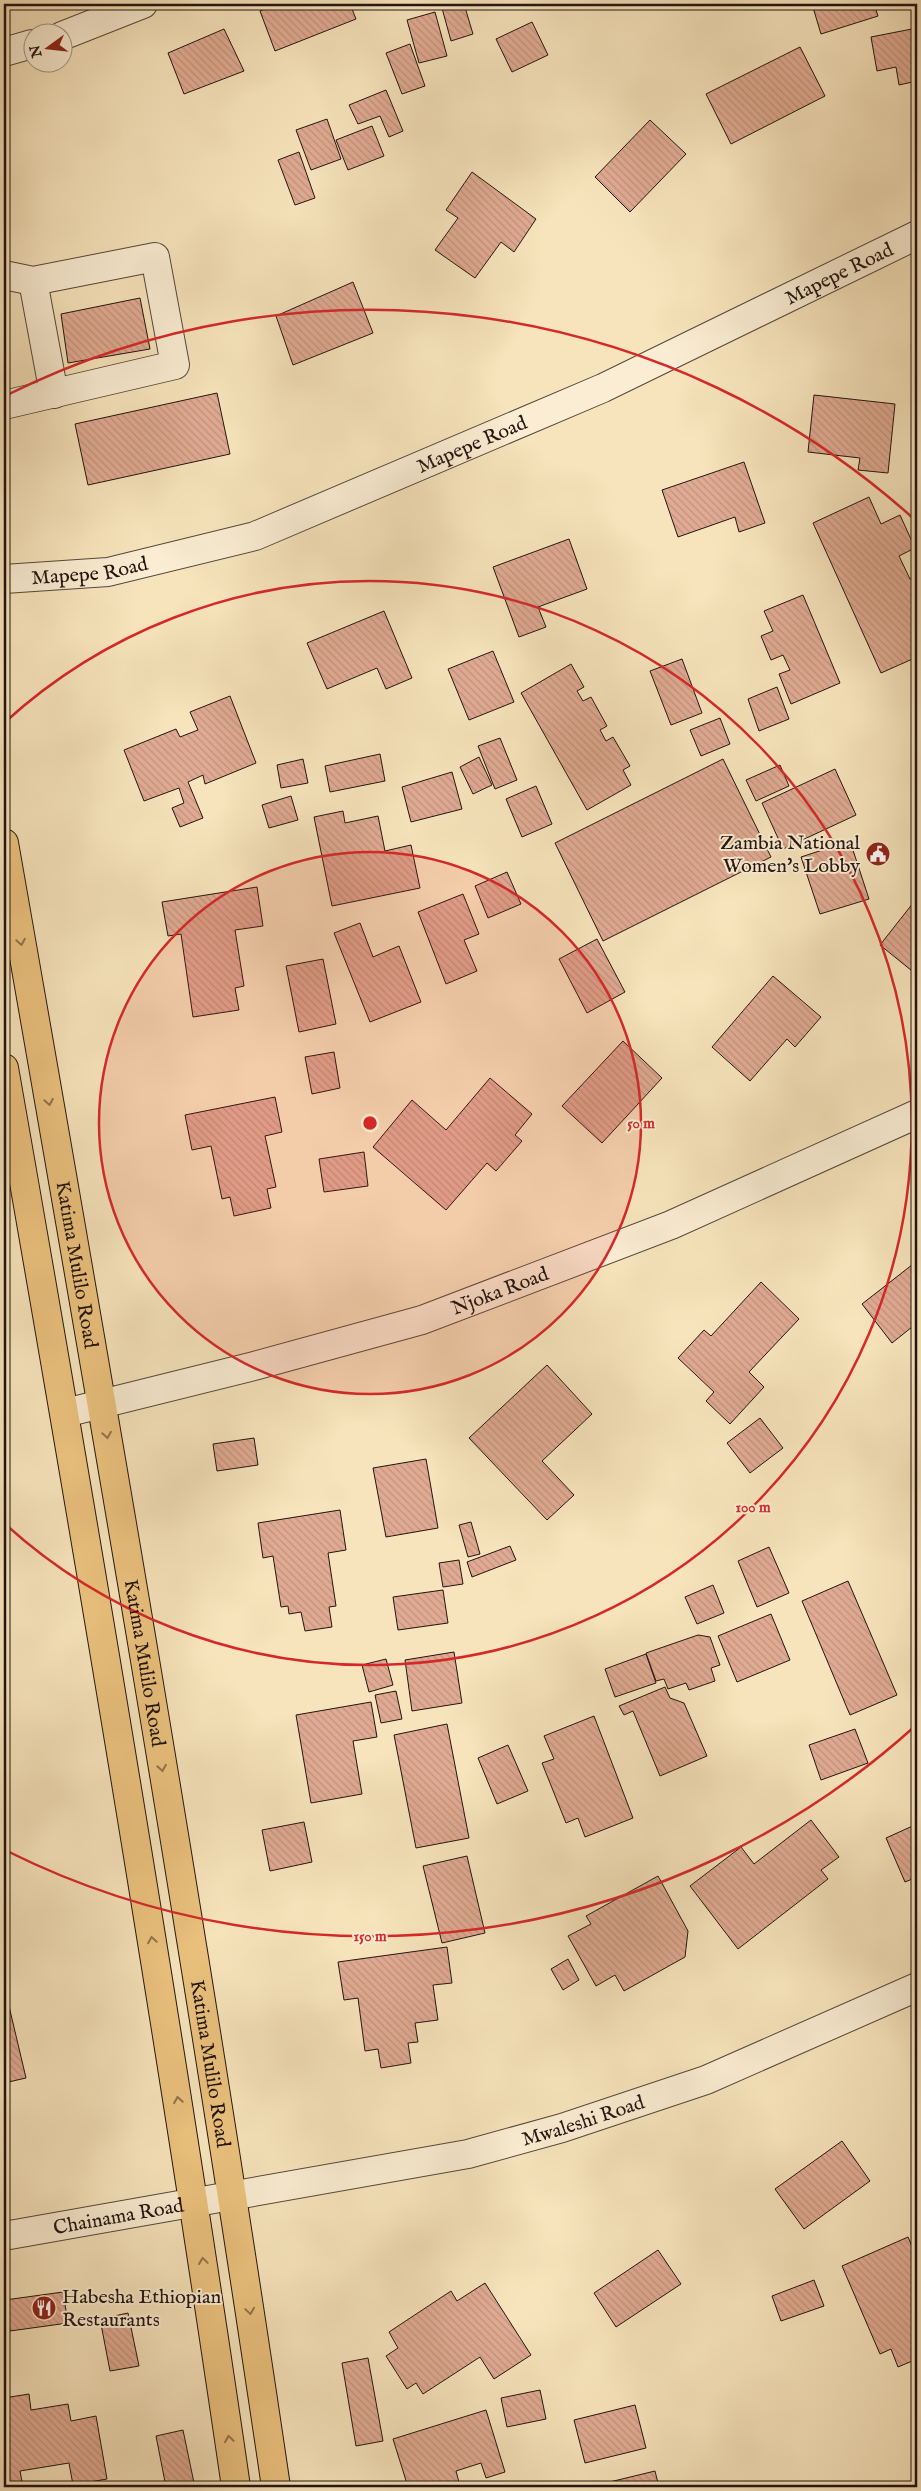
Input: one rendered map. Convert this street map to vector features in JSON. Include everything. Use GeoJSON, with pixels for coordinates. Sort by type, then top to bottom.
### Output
{"type":"FeatureCollection","features":[{"type":"Feature","properties":{"kind":"main road","name":"Katima Mulilo Road"},"geometry":{"type":"LineString","coordinates":[[4,842],[102,1404],[232,2194],[276,2487]]}},
{"type":"Feature","properties":{"kind":"main road","name":"Katima Mulilo Road"},"geometry":{"type":"LineString","coordinates":[[4,1068],[65,1414],[194,2200],[236,2487]]}},
{"type":"Feature","properties":{"kind":"street"},"geometry":{"type":"LineString","coordinates":[[72,32],[144,4]]}},
{"type":"Feature","properties":{"kind":"street"},"geometry":{"type":"LineString","coordinates":[[4,52],[22,47]]}},
{"type":"Feature","properties":{"kind":"street","name":"Mapepe Road"},"geometry":{"type":"LineString","coordinates":[[4,579],[108,572],[255,536],[603,388],[917,235]]}},
{"type":"Feature","properties":{"kind":"street"},"geometry":{"type":"LineString","coordinates":[[4,274],[33,281],[155,257],[175,365],[4,405]]}},
{"type":"Feature","properties":{"kind":"street"},"geometry":{"type":"LineString","coordinates":[[33,281],[54,394]]}},
{"type":"Feature","properties":{"kind":"street","name":"Njoka Road"},"geometry":{"type":"LineString","coordinates":[[65,1414],[254,1366],[422,1320],[671,1225],[917,1114]]}},
{"type":"Feature","properties":{"kind":"street","name":"Mwaleshi Road"},"geometry":{"type":"LineString","coordinates":[[232,2194],[468,2154],[562,2128],[706,2080],[917,1987]]}},
{"type":"Feature","properties":{"kind":"street","name":"Chainama Road"},"geometry":{"type":"LineString","coordinates":[[4,2236],[232,2194]]}},
{"type":"Feature","properties":{"kind":"building"},"geometry":{"type":"Polygon","coordinates":[[[276,4],[350,4],[356,19],[275,51],[260,11],[276,4]]]}},
{"type":"Feature","properties":{"kind":"building"},"geometry":{"type":"Polygon","coordinates":[[[455,4],[464,4],[473,34],[451,41],[442,8],[455,4]]]}},
{"type":"Feature","properties":{"kind":"building"},"geometry":{"type":"Polygon","coordinates":[[[812,4],[874,4],[878,16],[821,34],[812,4]]]}},
{"type":"Feature","properties":{"kind":"building"},"geometry":{"type":"Polygon","coordinates":[[[435,12],[447,56],[419,63],[407,20],[435,12]]]}},
{"type":"Feature","properties":{"kind":"building"},"geometry":{"type":"Polygon","coordinates":[[[532,22],[548,55],[512,72],[496,39],[532,22]]]}},
{"type":"Feature","properties":{"kind":"building"},"geometry":{"type":"Polygon","coordinates":[[[917,28],[917,81],[899,85],[896,67],[877,71],[871,37],[917,28]]]}},
{"type":"Feature","properties":{"kind":"building"},"geometry":{"type":"Polygon","coordinates":[[[224,29],[244,71],[184,94],[168,53],[224,29]]]}},
{"type":"Feature","properties":{"kind":"building"},"geometry":{"type":"Polygon","coordinates":[[[410,44],[425,86],[402,94],[386,53],[410,44]]]}},
{"type":"Feature","properties":{"kind":"building"},"geometry":{"type":"Polygon","coordinates":[[[800,47],[825,96],[731,144],[706,94],[800,47]]]}},
{"type":"Feature","properties":{"kind":"building"},"geometry":{"type":"Polygon","coordinates":[[[386,90],[403,131],[389,137],[380,116],[358,124],[349,105],[386,90]]]}},
{"type":"Feature","properties":{"kind":"building"},"geometry":{"type":"Polygon","coordinates":[[[327,119],[341,159],[311,170],[296,130],[327,119]]]}},
{"type":"Feature","properties":{"kind":"building"},"geometry":{"type":"Polygon","coordinates":[[[650,120],[686,154],[630,212],[595,177],[650,120]]]}},
{"type":"Feature","properties":{"kind":"building"},"geometry":{"type":"Polygon","coordinates":[[[372,126],[384,156],[348,170],[336,140],[372,126]]]}},
{"type":"Feature","properties":{"kind":"building"},"geometry":{"type":"Polygon","coordinates":[[[299,152],[315,198],[295,205],[278,160],[299,152]]]}},
{"type":"Feature","properties":{"kind":"building"},"geometry":{"type":"Polygon","coordinates":[[[472,172],[536,219],[514,252],[501,242],[475,278],[435,250],[458,218],[446,210],[472,172]]]}},
{"type":"Feature","properties":{"kind":"building"},"geometry":{"type":"Polygon","coordinates":[[[353,282],[373,333],[293,365],[276,316],[353,282]]]}},
{"type":"Feature","properties":{"kind":"building"},"geometry":{"type":"Polygon","coordinates":[[[140,298],[150,349],[68,363],[61,314],[140,298]]]}},
{"type":"Feature","properties":{"kind":"building"},"geometry":{"type":"Polygon","coordinates":[[[917,342],[917,360],[911,345],[917,342]]]}},
{"type":"Feature","properties":{"kind":"building"},"geometry":{"type":"Polygon","coordinates":[[[217,393],[230,454],[88,485],[75,424],[217,393]]]}},
{"type":"Feature","properties":{"kind":"building"},"geometry":{"type":"Polygon","coordinates":[[[814,395],[895,404],[888,473],[858,470],[860,458],[808,452],[814,395]]]}},
{"type":"Feature","properties":{"kind":"building"},"geometry":{"type":"Polygon","coordinates":[[[744,462],[765,523],[739,532],[735,517],[678,537],[662,490],[744,462]]]}},
{"type":"Feature","properties":{"kind":"building"},"geometry":{"type":"Polygon","coordinates":[[[869,497],[881,524],[900,515],[915,548],[899,556],[910,579],[917,575],[917,657],[881,673],[813,523],[869,497]]]}},
{"type":"Feature","properties":{"kind":"building"},"geometry":{"type":"Polygon","coordinates":[[[569,539],[587,589],[538,607],[546,627],[519,637],[493,567],[569,539]]]}},
{"type":"Feature","properties":{"kind":"building"},"geometry":{"type":"Polygon","coordinates":[[[803,595],[840,683],[791,704],[779,674],[790,670],[783,655],[771,660],[761,636],[773,631],[764,611],[803,595]]]}},
{"type":"Feature","properties":{"kind":"building"},"geometry":{"type":"Polygon","coordinates":[[[384,611],[412,678],[386,689],[377,668],[327,689],[307,643],[384,611]]]}},
{"type":"Feature","properties":{"kind":"building"},"geometry":{"type":"Polygon","coordinates":[[[493,651],[514,702],[469,720],[448,669],[493,651]]]}},
{"type":"Feature","properties":{"kind":"building"},"geometry":{"type":"Polygon","coordinates":[[[682,659],[702,713],[671,725],[650,671],[682,659]]]}},
{"type":"Feature","properties":{"kind":"building"},"geometry":{"type":"Polygon","coordinates":[[[571,664],[584,687],[577,691],[583,701],[591,697],[607,726],[600,730],[606,741],[613,737],[630,766],[623,770],[631,785],[587,810],[521,693],[571,664]]]}},
{"type":"Feature","properties":{"kind":"building"},"geometry":{"type":"Polygon","coordinates":[[[777,687],[789,719],[759,731],[748,699],[777,687]]]}},
{"type":"Feature","properties":{"kind":"building"},"geometry":{"type":"Polygon","coordinates":[[[230,696],[256,763],[205,784],[203,775],[188,782],[203,818],[180,827],[172,808],[184,803],[179,788],[144,801],[124,750],[176,729],[180,737],[198,730],[190,712],[230,696]]]}},
{"type":"Feature","properties":{"kind":"building"},"geometry":{"type":"Polygon","coordinates":[[[720,718],[730,744],[701,756],[690,730],[720,718]]]}},
{"type":"Feature","properties":{"kind":"building"},"geometry":{"type":"Polygon","coordinates":[[[500,738],[517,780],[495,789],[478,746],[500,738]]]}},
{"type":"Feature","properties":{"kind":"building"},"geometry":{"type":"Polygon","coordinates":[[[380,754],[385,781],[330,792],[325,766],[380,754]]]}},
{"type":"Feature","properties":{"kind":"building"},"geometry":{"type":"Polygon","coordinates":[[[479,757],[492,785],[473,794],[460,767],[479,757]]]}},
{"type":"Feature","properties":{"kind":"building"},"geometry":{"type":"Polygon","coordinates":[[[303,759],[308,783],[281,788],[277,765],[303,759]]]}},
{"type":"Feature","properties":{"kind":"building"},"geometry":{"type":"Polygon","coordinates":[[[723,759],[771,857],[603,941],[555,843],[723,759]]]}},
{"type":"Feature","properties":{"kind":"building"},"geometry":{"type":"Polygon","coordinates":[[[780,765],[789,786],[756,801],[746,780],[780,765]]]}},
{"type":"Feature","properties":{"kind":"building"},"geometry":{"type":"Polygon","coordinates":[[[835,769],[856,815],[783,849],[762,803],[835,769]]]}},
{"type":"Feature","properties":{"kind":"building"},"geometry":{"type":"Polygon","coordinates":[[[452,772],[462,809],[411,822],[402,787],[452,772]]]}},
{"type":"Feature","properties":{"kind":"building"},"geometry":{"type":"Polygon","coordinates":[[[536,786],[552,824],[522,837],[506,799],[536,786]]]}},
{"type":"Feature","properties":{"kind":"building"},"geometry":{"type":"Polygon","coordinates":[[[291,796],[298,820],[269,828],[262,805],[291,796]]]}},
{"type":"Feature","properties":{"kind":"building"},"geometry":{"type":"Polygon","coordinates":[[[343,811],[345,823],[378,816],[385,851],[411,845],[420,888],[332,906],[314,817],[343,811]]]}},
{"type":"Feature","properties":{"kind":"building"},"geometry":{"type":"Polygon","coordinates":[[[850,841],[869,899],[820,914],[801,857],[850,841]]]}},
{"type":"Feature","properties":{"kind":"building"},"geometry":{"type":"Polygon","coordinates":[[[507,872],[521,904],[488,918],[475,886],[507,872]]]}},
{"type":"Feature","properties":{"kind":"building"},"geometry":{"type":"Polygon","coordinates":[[[257,887],[263,926],[235,930],[244,986],[235,988],[239,1010],[193,1017],[181,934],[168,936],[162,902],[257,887]]]}},
{"type":"Feature","properties":{"kind":"building"},"geometry":{"type":"Polygon","coordinates":[[[463,894],[479,934],[464,940],[477,971],[446,984],[418,912],[463,894]]]}},
{"type":"Feature","properties":{"kind":"building"},"geometry":{"type":"Polygon","coordinates":[[[917,898],[917,975],[880,945],[917,898]]]}},
{"type":"Feature","properties":{"kind":"building"},"geometry":{"type":"Polygon","coordinates":[[[360,923],[373,957],[399,946],[421,1002],[370,1022],[334,933],[360,923]]]}},
{"type":"Feature","properties":{"kind":"building"},"geometry":{"type":"Polygon","coordinates":[[[597,939],[625,992],[587,1013],[559,959],[597,939]]]}},
{"type":"Feature","properties":{"kind":"building"},"geometry":{"type":"Polygon","coordinates":[[[323,959],[336,1024],[299,1032],[286,966],[323,959]]]}},
{"type":"Feature","properties":{"kind":"building"},"geometry":{"type":"Polygon","coordinates":[[[773,976],[821,1017],[795,1047],[787,1039],[750,1081],[712,1047],[773,976]]]}},
{"type":"Feature","properties":{"kind":"building"},"geometry":{"type":"Polygon","coordinates":[[[623,1041],[662,1078],[602,1143],[562,1106],[623,1041]]]}},
{"type":"Feature","properties":{"kind":"building"},"geometry":{"type":"Polygon","coordinates":[[[334,1052],[340,1088],[312,1094],[305,1057],[334,1052]]]}},
{"type":"Feature","properties":{"kind":"building"},"geometry":{"type":"Polygon","coordinates":[[[490,1078],[532,1114],[515,1135],[522,1141],[496,1171],[487,1163],[446,1210],[373,1147],[412,1100],[446,1130],[490,1078]]]}},
{"type":"Feature","properties":{"kind":"building"},"geometry":{"type":"Polygon","coordinates":[[[275,1097],[282,1132],[265,1136],[276,1187],[267,1189],[271,1208],[234,1216],[230,1197],[222,1199],[211,1146],[192,1150],[185,1115],[275,1097]]]}},
{"type":"Feature","properties":{"kind":"building"},"geometry":{"type":"Polygon","coordinates":[[[364,1152],[368,1186],[324,1192],[319,1159],[364,1152]]]}},
{"type":"Feature","properties":{"kind":"building"},"geometry":{"type":"Polygon","coordinates":[[[917,1261],[917,1323],[892,1343],[862,1304],[917,1261]]]}},
{"type":"Feature","properties":{"kind":"building"},"geometry":{"type":"Polygon","coordinates":[[[761,1282],[799,1319],[749,1372],[764,1387],[730,1424],[706,1401],[714,1392],[678,1358],[704,1330],[711,1336],[761,1282]]]}},
{"type":"Feature","properties":{"kind":"building"},"geometry":{"type":"Polygon","coordinates":[[[547,1365],[592,1414],[542,1461],[574,1495],[547,1520],[469,1438],[547,1365]]]}},
{"type":"Feature","properties":{"kind":"building"},"geometry":{"type":"Polygon","coordinates":[[[760,1418],[783,1448],[750,1473],[727,1443],[760,1418]]]}},
{"type":"Feature","properties":{"kind":"building"},"geometry":{"type":"Polygon","coordinates":[[[254,1438],[258,1465],[217,1471],[213,1444],[254,1438]]]}},
{"type":"Feature","properties":{"kind":"building"},"geometry":{"type":"Polygon","coordinates":[[[426,1459],[438,1528],[386,1537],[373,1468],[426,1459]]]}},
{"type":"Feature","properties":{"kind":"building"},"geometry":{"type":"Polygon","coordinates":[[[340,1510],[346,1550],[328,1553],[336,1606],[329,1607],[332,1627],[305,1631],[301,1612],[289,1614],[288,1606],[281,1607],[273,1556],[263,1558],[258,1523],[340,1510]]]}},
{"type":"Feature","properties":{"kind":"building"},"geometry":{"type":"Polygon","coordinates":[[[471,1522],[480,1554],[468,1557],[459,1525],[471,1522]]]}},
{"type":"Feature","properties":{"kind":"building"},"geometry":{"type":"Polygon","coordinates":[[[510,1546],[516,1560],[472,1577],[467,1562],[510,1546]]]}},
{"type":"Feature","properties":{"kind":"building"},"geometry":{"type":"Polygon","coordinates":[[[769,1547],[789,1593],[757,1607],[738,1561],[769,1547]]]}},
{"type":"Feature","properties":{"kind":"building"},"geometry":{"type":"Polygon","coordinates":[[[459,1560],[463,1584],[443,1587],[439,1563],[459,1560]]]}},
{"type":"Feature","properties":{"kind":"building"},"geometry":{"type":"Polygon","coordinates":[[[848,1581],[897,1695],[850,1715],[802,1601],[848,1581]]]}},
{"type":"Feature","properties":{"kind":"building"},"geometry":{"type":"Polygon","coordinates":[[[713,1585],[724,1613],[697,1624],[685,1597],[713,1585]]]}},
{"type":"Feature","properties":{"kind":"building"},"geometry":{"type":"Polygon","coordinates":[[[443,1590],[448,1623],[398,1630],[393,1597],[443,1590]]]}},
{"type":"Feature","properties":{"kind":"building"},"geometry":{"type":"Polygon","coordinates":[[[771,1614],[790,1660],[737,1682],[718,1636],[771,1614]]]}},
{"type":"Feature","properties":{"kind":"building"},"geometry":{"type":"Polygon","coordinates":[[[698,1635],[710,1637],[720,1665],[711,1668],[715,1681],[689,1690],[686,1683],[668,1689],[664,1679],[656,1681],[646,1653],[698,1635]]]}},
{"type":"Feature","properties":{"kind":"building"},"geometry":{"type":"Polygon","coordinates":[[[454,1652],[462,1703],[412,1711],[405,1660],[454,1652]]]}},
{"type":"Feature","properties":{"kind":"building"},"geometry":{"type":"Polygon","coordinates":[[[646,1654],[656,1683],[615,1697],[605,1669],[646,1654]]]}},
{"type":"Feature","properties":{"kind":"building"},"geometry":{"type":"Polygon","coordinates":[[[386,1659],[393,1685],[369,1692],[362,1665],[386,1659]]]}},
{"type":"Feature","properties":{"kind":"building"},"geometry":{"type":"Polygon","coordinates":[[[665,1687],[670,1698],[684,1703],[707,1756],[660,1776],[633,1711],[624,1715],[619,1706],[665,1687]]]}},
{"type":"Feature","properties":{"kind":"building"},"geometry":{"type":"Polygon","coordinates":[[[396,1691],[402,1719],[381,1723],[375,1695],[396,1691]]]}},
{"type":"Feature","properties":{"kind":"building"},"geometry":{"type":"Polygon","coordinates":[[[371,1702],[377,1737],[353,1741],[362,1794],[311,1803],[296,1715],[371,1702]]]}},
{"type":"Feature","properties":{"kind":"building"},"geometry":{"type":"Polygon","coordinates":[[[594,1716],[633,1818],[585,1837],[578,1818],[566,1823],[542,1763],[554,1759],[544,1736],[594,1716]]]}},
{"type":"Feature","properties":{"kind":"building"},"geometry":{"type":"Polygon","coordinates":[[[447,1724],[469,1838],[416,1848],[394,1735],[447,1724]]]}},
{"type":"Feature","properties":{"kind":"building"},"geometry":{"type":"Polygon","coordinates":[[[855,1729],[868,1763],[821,1780],[809,1745],[855,1729]]]}},
{"type":"Feature","properties":{"kind":"building"},"geometry":{"type":"Polygon","coordinates":[[[508,1745],[528,1791],[497,1804],[478,1758],[508,1745]]]}},
{"type":"Feature","properties":{"kind":"building"},"geometry":{"type":"Polygon","coordinates":[[[811,1820],[839,1857],[821,1870],[828,1879],[738,1949],[690,1886],[741,1847],[754,1864],[811,1820]]]}},
{"type":"Feature","properties":{"kind":"building"},"geometry":{"type":"Polygon","coordinates":[[[304,1822],[312,1862],[270,1871],[262,1830],[304,1822]]]}},
{"type":"Feature","properties":{"kind":"building"},"geometry":{"type":"Polygon","coordinates":[[[917,1824],[917,1877],[905,1882],[886,1838],[917,1824]]]}},
{"type":"Feature","properties":{"kind":"building"},"geometry":{"type":"Polygon","coordinates":[[[467,1856],[485,1933],[442,1943],[423,1866],[467,1856]]]}},
{"type":"Feature","properties":{"kind":"building"},"geometry":{"type":"Polygon","coordinates":[[[658,1876],[688,1931],[685,1957],[624,1991],[615,1975],[596,1986],[568,1936],[591,1924],[586,1916],[658,1876]]]}},
{"type":"Feature","properties":{"kind":"building"},"geometry":{"type":"Polygon","coordinates":[[[447,1947],[452,1983],[433,1985],[438,2020],[415,2023],[418,2042],[408,2043],[411,2063],[381,2068],[378,2049],[365,2051],[358,1998],[344,2000],[338,1962],[447,1947]]]}},
{"type":"Feature","properties":{"kind":"building"},"geometry":{"type":"Polygon","coordinates":[[[568,1959],[579,1980],[563,1990],[551,1969],[568,1959]]]}},
{"type":"Feature","properties":{"kind":"building"},"geometry":{"type":"Polygon","coordinates":[[[4,1985],[26,2078],[4,2083],[4,1985]]]}},
{"type":"Feature","properties":{"kind":"building"},"geometry":{"type":"Polygon","coordinates":[[[842,2141],[870,2181],[804,2229],[775,2189],[842,2141]]]}},
{"type":"Feature","properties":{"kind":"building"},"geometry":{"type":"Polygon","coordinates":[[[908,2237],[917,2258],[917,2359],[898,2367],[891,2349],[880,2354],[842,2266],[908,2237]]]}},
{"type":"Feature","properties":{"kind":"building"},"geometry":{"type":"Polygon","coordinates":[[[658,2250],[681,2284],[616,2327],[594,2293],[658,2250]]]}},
{"type":"Feature","properties":{"kind":"building"},"geometry":{"type":"Polygon","coordinates":[[[814,2280],[824,2306],[781,2321],[772,2296],[814,2280]]]}},
{"type":"Feature","properties":{"kind":"building"},"geometry":{"type":"Polygon","coordinates":[[[485,2283],[531,2355],[494,2379],[480,2357],[423,2394],[416,2383],[407,2389],[386,2356],[398,2348],[389,2332],[451,2291],[457,2301],[485,2283]]]}},
{"type":"Feature","properties":{"kind":"building"},"geometry":{"type":"Polygon","coordinates":[[[63,2292],[68,2323],[10,2331],[5,2300],[63,2292]]]}},
{"type":"Feature","properties":{"kind":"building"},"geometry":{"type":"Polygon","coordinates":[[[128,2313],[139,2366],[110,2371],[100,2319],[128,2313]]]}},
{"type":"Feature","properties":{"kind":"building"},"geometry":{"type":"Polygon","coordinates":[[[368,2358],[383,2441],[356,2446],[342,2363],[368,2358]]]}},
{"type":"Feature","properties":{"kind":"building"},"geometry":{"type":"Polygon","coordinates":[[[540,2390],[546,2419],[507,2427],[501,2398],[540,2390]]]}},
{"type":"Feature","properties":{"kind":"building"},"geometry":{"type":"Polygon","coordinates":[[[29,2394],[31,2410],[68,2404],[71,2421],[96,2416],[107,2479],[73,2485],[69,2463],[20,2471],[23,2487],[4,2487],[4,2398],[29,2394]]]}},
{"type":"Feature","properties":{"kind":"building"},"geometry":{"type":"Polygon","coordinates":[[[635,2405],[646,2448],[585,2463],[574,2420],[635,2405]]]}},
{"type":"Feature","properties":{"kind":"building"},"geometry":{"type":"Polygon","coordinates":[[[486,2410],[505,2472],[486,2478],[481,2463],[456,2471],[460,2486],[425,2487],[424,2484],[408,2487],[393,2439],[486,2410]]]}},
{"type":"Feature","properties":{"kind":"building"},"geometry":{"type":"Polygon","coordinates":[[[183,2430],[194,2483],[166,2487],[156,2436],[183,2430]]]}},
{"type":"Feature","properties":{"kind":"building"},"geometry":{"type":"Polygon","coordinates":[[[655,2471],[659,2487],[589,2487],[655,2471]]]}},
{"type":"Feature","properties":{"kind":"place","name":"Zambia National Women's Lobby"},"geometry":{"type":"Point","coordinates":[878,854]}},
{"type":"Feature","properties":{"kind":"place","name":"Habesha Ethiopian Restaurants"},"geometry":{"type":"Point","coordinates":[44,2308]}}]}
